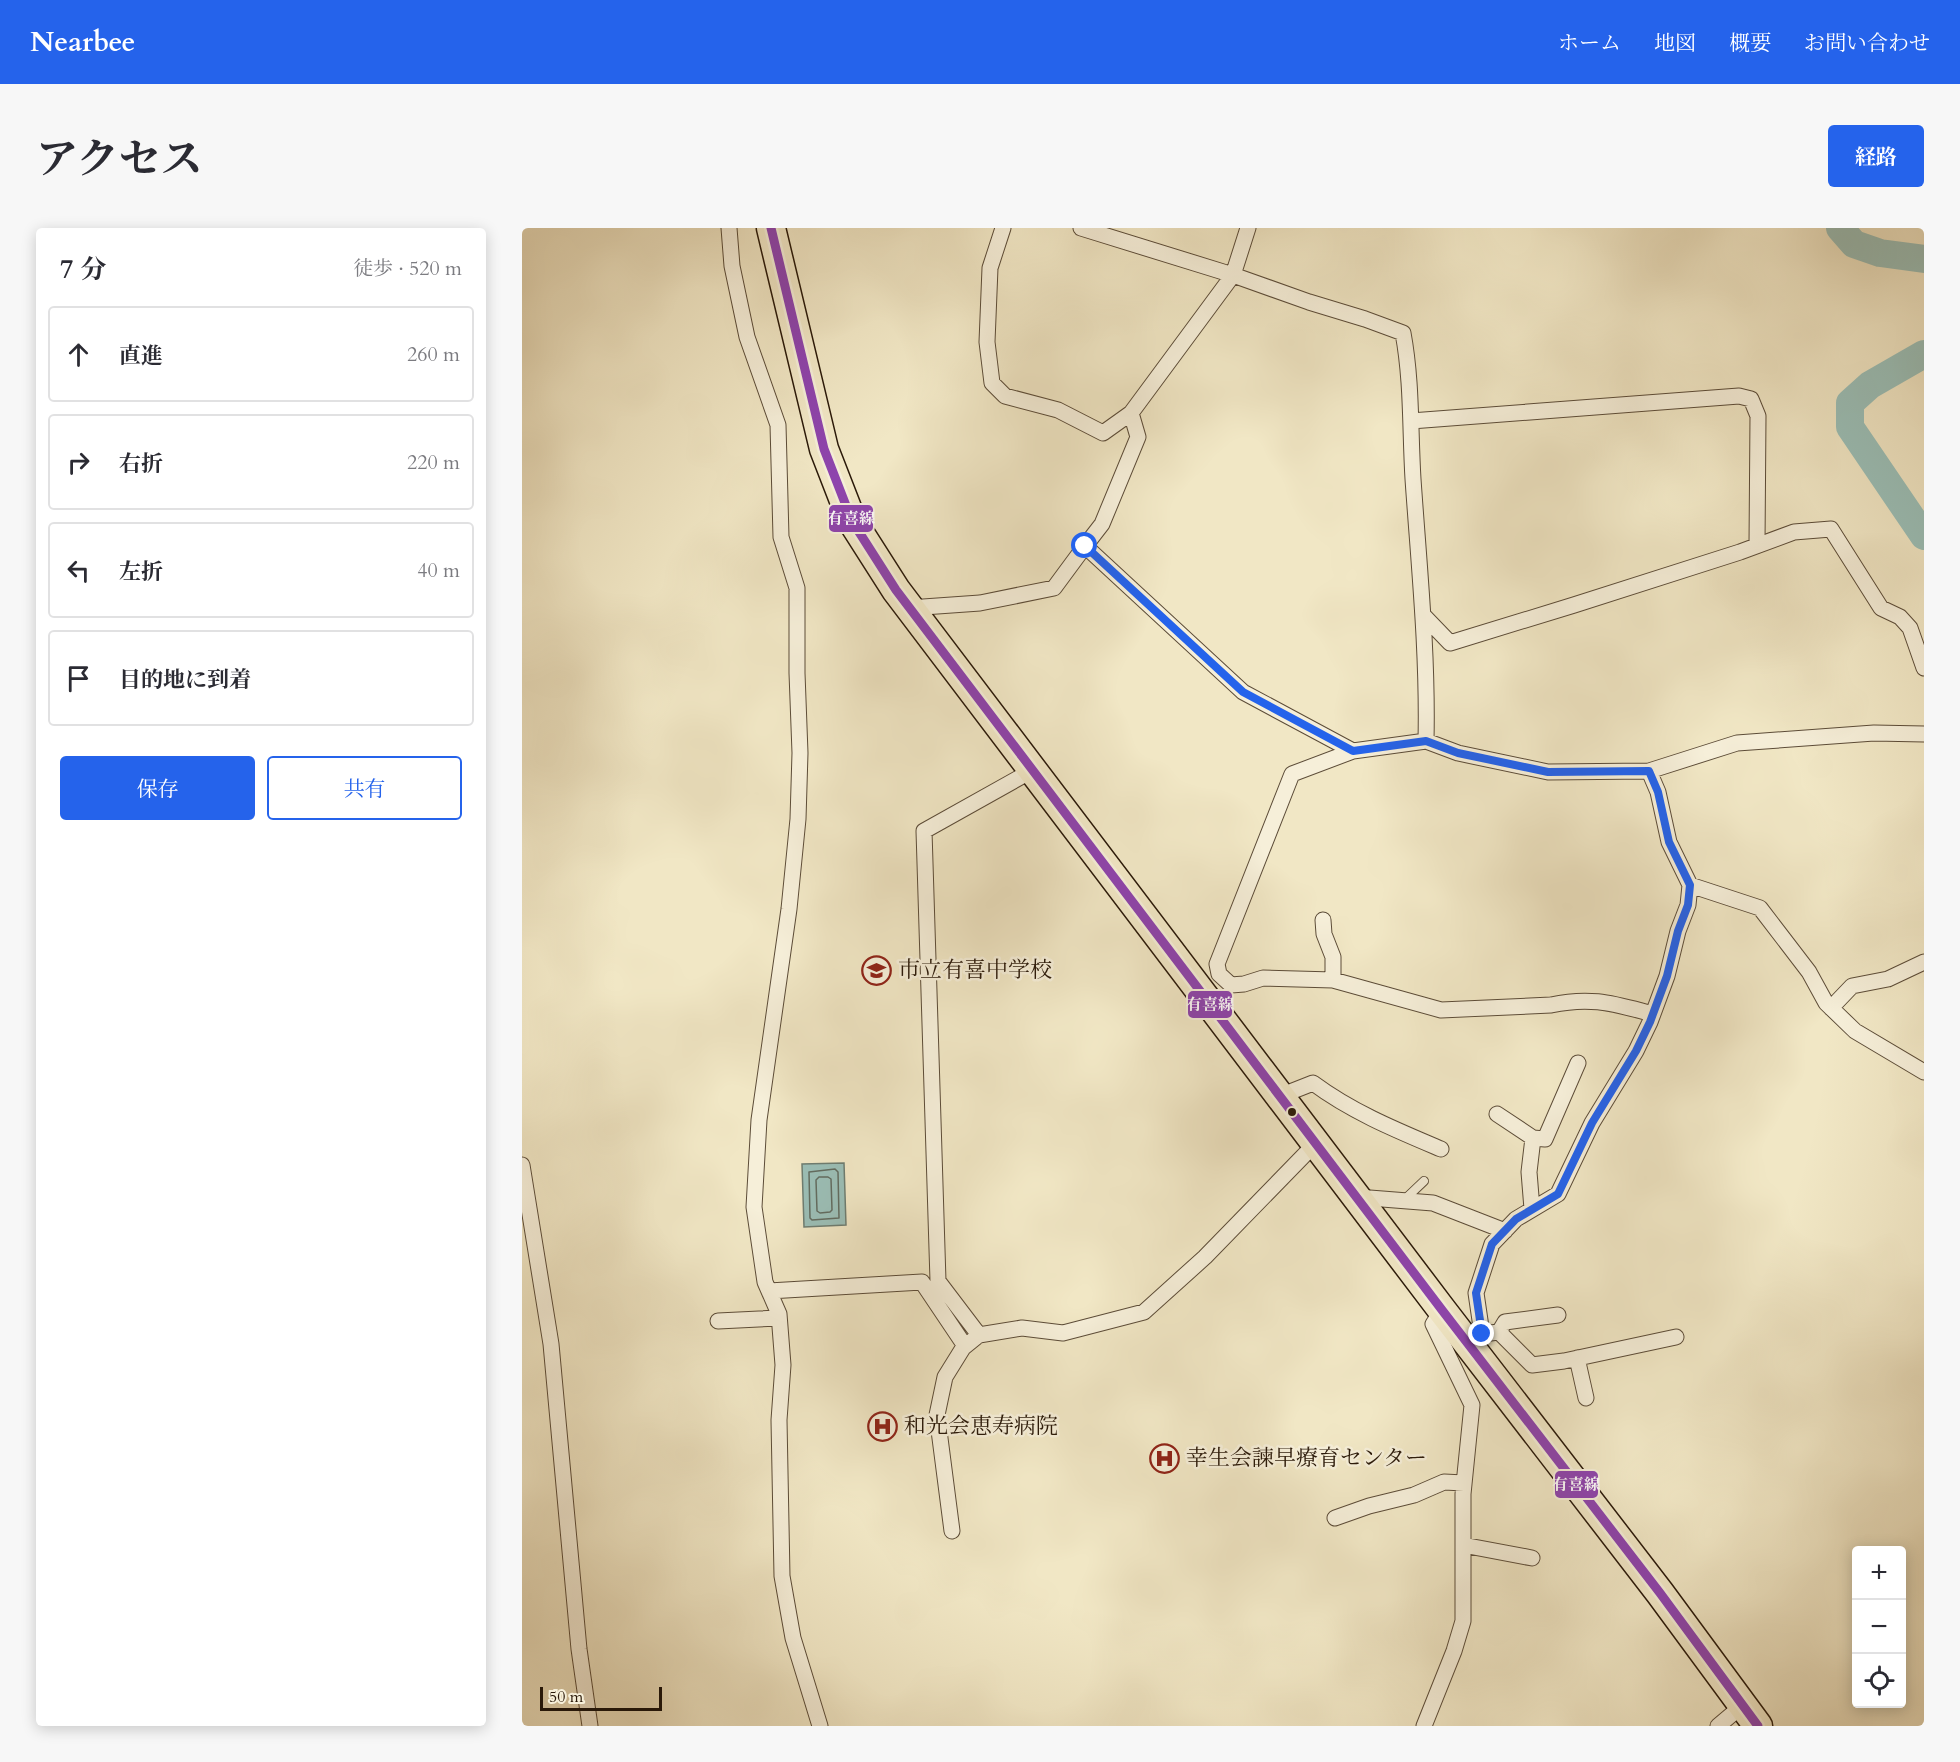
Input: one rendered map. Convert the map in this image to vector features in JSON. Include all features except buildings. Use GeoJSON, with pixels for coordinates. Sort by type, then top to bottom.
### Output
{"type":"FeatureCollection","features":[{"type":"Feature","properties":{"kind":"highway"},"geometry":{"type":"LineString","coordinates":[[771,228],[824,449],[852,521],[909,608],[1443,1310],[1475,1339],[1751,1715]]}},
{"type":"Feature","properties":{"kind":"street"},"geometry":{"type":"LineString","coordinates":[[729,228],[732,266],[747,337],[778,425],[780,537],[797,588],[800,753],[798,819],[789,909],[759,1120],[754,1207],[765,1282],[779,1318],[783,1365],[779,1420],[782,1576],[793,1638],[820,1726]]}},
{"type":"Feature","properties":{"kind":"street"},"geometry":{"type":"LineString","coordinates":[[1003,228],[990,268],[987,342],[992,383],[1005,396],[1058,410],[1103,433],[1131,413],[1233,275],[1248,228]]}},
{"type":"Feature","properties":{"kind":"street"},"geometry":{"type":"LineString","coordinates":[[1082,228],[1233,275],[1403,333],[1409,365],[1423,615],[1426,741]]}},
{"type":"Feature","properties":{"kind":"street"},"geometry":{"type":"LineString","coordinates":[[1411,421],[1739,396],[1751,399],[1758,416],[1756,545]]}},
{"type":"Feature","properties":{"kind":"street"},"geometry":{"type":"LineString","coordinates":[[909,608],[980,603],[1054,588],[1102,524],[1138,437],[1131,413]]}},
{"type":"Feature","properties":{"kind":"street"},"geometry":{"type":"LineString","coordinates":[[1423,615],[1450,642],[1574,605],[1794,532],[1831,530],[1881,608],[1917,626],[1924,668]]}},
{"type":"Feature","properties":{"kind":"street"},"geometry":{"type":"LineString","coordinates":[[1085,546],[1243,692],[1353,751]]}},
{"type":"Feature","properties":{"kind":"street"},"geometry":{"type":"LineString","coordinates":[[1653,1014],[1600,1001],[1441,1010],[1333,980],[1263,978],[1244,984],[1231,985],[1219,974],[1217,964],[1292,774],[1353,751],[1426,741],[1458,753],[1548,772],[1649,771],[1737,743],[1874,733],[1924,734]]}},
{"type":"Feature","properties":{"kind":"street"},"geometry":{"type":"LineString","coordinates":[[978,1335],[938,1281],[924,831],[1033,770]]}},
{"type":"Feature","properties":{"kind":"street"},"geometry":{"type":"LineString","coordinates":[[1558,1315],[1505,1322],[1499,1332],[1475,1339],[1476,1293],[1492,1244],[1516,1219],[1558,1194],[1592,1123],[1636,1051],[1667,976],[1678,931],[1688,905],[1690,885],[1669,842],[1658,792],[1649,771]]}},
{"type":"Feature","properties":{"kind":"street"},"geometry":{"type":"LineString","coordinates":[[1690,885],[1760,908],[1809,972],[1826,1003],[1855,1030],[1924,1072]]}},
{"type":"Feature","properties":{"kind":"street"},"geometry":{"type":"LineString","coordinates":[[1323,920],[1324,934],[1334,957],[1333,980]]}},
{"type":"Feature","properties":{"kind":"street"},"geometry":{"type":"LineString","coordinates":[[1831,1008],[1852,986],[1888,979],[1924,962]]}},
{"type":"Feature","properties":{"kind":"street"},"geometry":{"type":"LineString","coordinates":[[1497,1114],[1533,1138],[1545,1139],[1578,1063]]}},
{"type":"Feature","properties":{"kind":"street"},"geometry":{"type":"LineString","coordinates":[[1280,1096],[1313,1083],[1338,1102],[1441,1149]]}},
{"type":"Feature","properties":{"kind":"street"},"geometry":{"type":"LineString","coordinates":[[1532,1209],[1529,1172],[1533,1138]]}},
{"type":"Feature","properties":{"kind":"street"},"geometry":{"type":"LineString","coordinates":[[952,1531],[937,1415],[945,1377],[965,1346],[978,1335],[1022,1328],[1063,1333],[1144,1311],[1205,1257],[1316,1143]]}},
{"type":"Feature","properties":{"kind":"street"},"geometry":{"type":"LineString","coordinates":[[522,1165],[550,1344],[579,1649],[590,1726]]}},
{"type":"Feature","properties":{"kind":"street"},"geometry":{"type":"LineString","coordinates":[[1357,1197],[1433,1203],[1505,1231]]}},
{"type":"Feature","properties":{"kind":"street"},"geometry":{"type":"LineString","coordinates":[[769,1292],[922,1282],[965,1346]]}},
{"type":"Feature","properties":{"kind":"street"},"geometry":{"type":"LineString","coordinates":[[1424,1726],[1455,1651],[1463,1621],[1464,1483],[1472,1405],[1433,1324],[1443,1310]]}},
{"type":"Feature","properties":{"kind":"street"},"geometry":{"type":"LineString","coordinates":[[718,1321],[779,1318]]}},
{"type":"Feature","properties":{"kind":"street"},"geometry":{"type":"LineString","coordinates":[[1499,1332],[1532,1365],[1676,1337]]}},
{"type":"Feature","properties":{"kind":"street"},"geometry":{"type":"LineString","coordinates":[[1577,1358],[1586,1398]]}},
{"type":"Feature","properties":{"kind":"street"},"geometry":{"type":"LineString","coordinates":[[1335,1518],[1414,1494],[1444,1482],[1464,1483]]}},
{"type":"Feature","properties":{"kind":"street"},"geometry":{"type":"LineString","coordinates":[[1463,1545],[1532,1558]]}},
{"type":"Feature","properties":{"kind":"street"},"geometry":{"type":"LineString","coordinates":[[1718,1726],[1751,1715]]}},
{"type":"Feature","properties":{"kind":"lane"},"geometry":{"type":"LineString","coordinates":[[1404,1200],[1424,1181]]}},
{"type":"Feature","properties":{"kind":"water"},"geometry":{"type":"Polygon","coordinates":[[[844,1163],[846,1225],[804,1227],[802,1164],[844,1163]]]}},
{"type":"Feature","properties":{"kind":"waterway"},"geometry":{"type":"LineString","coordinates":[[1840,228],[1854,244],[1880,253],[1924,259]]}},
{"type":"Feature","properties":{"kind":"waterway"},"geometry":{"type":"LineString","coordinates":[[1924,354],[1870,385],[1850,403],[1850,427],[1924,536]]}},
{"type":"Feature","properties":{"kind":"transit line","name":"有喜線"},"geometry":{"type":"LineString","coordinates":[[771,228],[824,449],[852,521],[896,590],[1442,1310],[1660,1593],[1758,1726]]}},
{"type":"Feature","properties":{"kind":"place","name":"市立有喜中学校"},"geometry":{"type":"Point","coordinates":[877,970]}},
{"type":"Feature","properties":{"kind":"place","name":"和光会恵寿病院"},"geometry":{"type":"Point","coordinates":[883,1426]}},
{"type":"Feature","properties":{"kind":"place","name":"幸生会諫早療育センター"},"geometry":{"type":"Point","coordinates":[1165,1458]}},
{"type":"Feature","properties":{"kind":"route"},"geometry":{"type":"LineString","coordinates":[[1085,546],[1243,692],[1353,751],[1426,741],[1458,753],[1548,772],[1649,771],[1658,792],[1669,842],[1690,885],[1688,905],[1678,931],[1667,976],[1650,1022],[1636,1051],[1592,1123],[1558,1194],[1516,1219],[1492,1244],[1476,1293],[1482,1334]]}}]}
